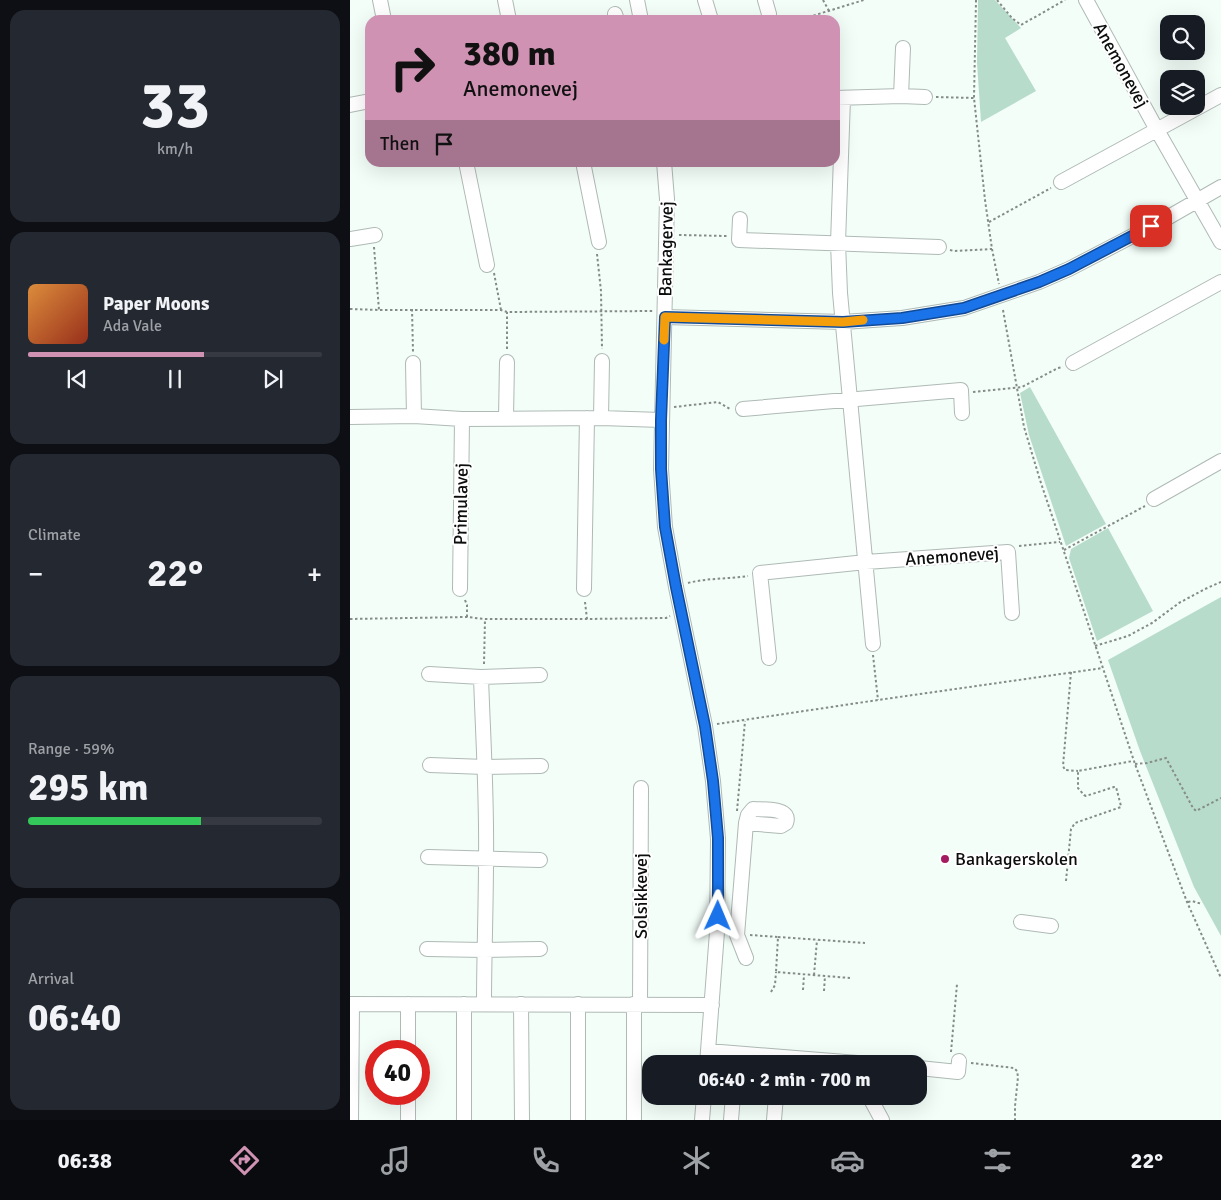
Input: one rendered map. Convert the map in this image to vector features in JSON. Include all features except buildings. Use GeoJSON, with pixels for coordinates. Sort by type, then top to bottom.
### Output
{"type":"FeatureCollection","features":[{"type":"Feature","properties":{"kind":"street"},"geometry":{"type":"LineString","coordinates":[[380,0],[383,15]]}},
{"type":"Feature","properties":{"kind":"street"},"geometry":{"type":"LineString","coordinates":[[505,0],[509,15]]}},
{"type":"Feature","properties":{"kind":"street"},"geometry":{"type":"LineString","coordinates":[[637,0],[640,15]]}},
{"type":"Feature","properties":{"kind":"street"},"geometry":{"type":"LineString","coordinates":[[705,0],[710,15]]}},
{"type":"Feature","properties":{"kind":"street"},"geometry":{"type":"LineString","coordinates":[[765,0],[769,14]]}},
{"type":"Feature","properties":{"kind":"street","name":"Anemonevej"},"geometry":{"type":"LineString","coordinates":[[1086,0],[1221,242]]}},
{"type":"Feature","properties":{"kind":"street"},"geometry":{"type":"LineString","coordinates":[[901,96],[903,48]]}},
{"type":"Feature","properties":{"kind":"street"},"geometry":{"type":"LineString","coordinates":[[1062,182],[1221,95]]}},
{"type":"Feature","properties":{"kind":"street"},"geometry":{"type":"LineString","coordinates":[[840,98],[925,97]]}},
{"type":"Feature","properties":{"kind":"street"},"geometry":{"type":"LineString","coordinates":[[350,105],[365,102]]}},
{"type":"Feature","properties":{"kind":"street"},"geometry":{"type":"LineString","coordinates":[[467,167],[487,265]]}},
{"type":"Feature","properties":{"kind":"street"},"geometry":{"type":"LineString","coordinates":[[584,167],[599,242]]}},
{"type":"Feature","properties":{"kind":"street","name":"Bankagervej"},"geometry":{"type":"LineString","coordinates":[[664,167],[667,235],[661,469],[665,527],[705,726],[713,781],[718,838],[717,932],[707,1055]]}},
{"type":"Feature","properties":{"kind":"street"},"geometry":{"type":"LineString","coordinates":[[839,167],[840,293],[873,644]]}},
{"type":"Feature","properties":{"kind":"street"},"geometry":{"type":"LineString","coordinates":[[665,314],[843,322],[902,318],[964,308],[1039,282],[1069,269],[1221,187]]}},
{"type":"Feature","properties":{"kind":"street"},"geometry":{"type":"LineString","coordinates":[[740,219],[739,240],[939,247]]}},
{"type":"Feature","properties":{"kind":"street"},"geometry":{"type":"LineString","coordinates":[[350,239],[375,235]]}},
{"type":"Feature","properties":{"kind":"street"},"geometry":{"type":"LineString","coordinates":[[1073,364],[1221,282]]}},
{"type":"Feature","properties":{"kind":"street"},"geometry":{"type":"LineString","coordinates":[[601,418],[602,361]]}},
{"type":"Feature","properties":{"kind":"street"},"geometry":{"type":"LineString","coordinates":[[506,418],[507,362]]}},
{"type":"Feature","properties":{"kind":"street"},"geometry":{"type":"LineString","coordinates":[[413,363],[414,416]]}},
{"type":"Feature","properties":{"kind":"street"},"geometry":{"type":"LineString","coordinates":[[743,409],[960,390],[962,413]]}},
{"type":"Feature","properties":{"kind":"street"},"geometry":{"type":"LineString","coordinates":[[350,417],[414,416],[462,419],[601,418],[662,413]]}},
{"type":"Feature","properties":{"kind":"street"},"geometry":{"type":"LineString","coordinates":[[584,589],[587,418]]}},
{"type":"Feature","properties":{"kind":"street","name":"Primulavej"},"geometry":{"type":"LineString","coordinates":[[460,589],[462,419]]}},
{"type":"Feature","properties":{"kind":"street"},"geometry":{"type":"LineString","coordinates":[[1154,499],[1221,461]]}},
{"type":"Feature","properties":{"kind":"street","name":"Anemonevej"},"geometry":{"type":"LineString","coordinates":[[760,573],[866,562],[1008,552],[1012,613]]}},
{"type":"Feature","properties":{"kind":"street"},"geometry":{"type":"LineString","coordinates":[[760,573],[769,658]]}},
{"type":"Feature","properties":{"kind":"street"},"geometry":{"type":"LineString","coordinates":[[429,674],[481,677],[540,675]]}},
{"type":"Feature","properties":{"kind":"street"},"geometry":{"type":"LineString","coordinates":[[481,677],[485,767],[486,858],[484,1004]]}},
{"type":"Feature","properties":{"kind":"street"},"geometry":{"type":"LineString","coordinates":[[430,765],[485,767],[541,766]]}},
{"type":"Feature","properties":{"kind":"street","name":"Solsikkevej"},"geometry":{"type":"LineString","coordinates":[[634,1120],[642,788]]}},
{"type":"Feature","properties":{"kind":"street"},"geometry":{"type":"LineString","coordinates":[[746,823],[737,935],[746,958]]}},
{"type":"Feature","properties":{"kind":"street"},"geometry":{"type":"LineString","coordinates":[[428,857],[540,860]]}},
{"type":"Feature","properties":{"kind":"street"},"geometry":{"type":"LineString","coordinates":[[1021,922],[1051,926]]}},
{"type":"Feature","properties":{"kind":"street"},"geometry":{"type":"LineString","coordinates":[[427,949],[540,949]]}},
{"type":"Feature","properties":{"kind":"street"},"geometry":{"type":"LineString","coordinates":[[351,1120],[351,1004],[712,1005]]}},
{"type":"Feature","properties":{"kind":"street"},"geometry":{"type":"LineString","coordinates":[[408,1004],[408,1040]]}},
{"type":"Feature","properties":{"kind":"street"},"geometry":{"type":"LineString","coordinates":[[464,1004],[464,1120]]}},
{"type":"Feature","properties":{"kind":"street"},"geometry":{"type":"LineString","coordinates":[[521,1004],[522,1120]]}},
{"type":"Feature","properties":{"kind":"street"},"geometry":{"type":"LineString","coordinates":[[578,1004],[578,1120]]}},
{"type":"Feature","properties":{"kind":"street"},"geometry":{"type":"LineString","coordinates":[[927,1069],[958,1072],[959,1062]]}},
{"type":"Feature","properties":{"kind":"street"},"geometry":{"type":"LineString","coordinates":[[408,1105],[408,1120]]}},
{"type":"Feature","properties":{"kind":"street"},"geometry":{"type":"LineString","coordinates":[[702,1120],[703,1105]]}},
{"type":"Feature","properties":{"kind":"street"},"geometry":{"type":"LineString","coordinates":[[731,1120],[732,1105]]}},
{"type":"Feature","properties":{"kind":"street"},"geometry":{"type":"LineString","coordinates":[[774,1120],[775,1105]]}},
{"type":"Feature","properties":{"kind":"street"},"geometry":{"type":"LineString","coordinates":[[874,1105],[882,1120]]}},
{"type":"Feature","properties":{"kind":"path"},"geometry":{"type":"LineString","coordinates":[[823,0],[829,11]]}},
{"type":"Feature","properties":{"kind":"path"},"geometry":{"type":"LineString","coordinates":[[816,15],[864,0]]}},
{"type":"Feature","properties":{"kind":"path"},"geometry":{"type":"LineString","coordinates":[[976,0],[974,98],[992,249],[1000,284]]}},
{"type":"Feature","properties":{"kind":"path"},"geometry":{"type":"LineString","coordinates":[[997,0],[1012,18],[1021,25],[1065,0]]}},
{"type":"Feature","properties":{"kind":"path"},"geometry":{"type":"LineString","coordinates":[[925,97],[974,98]]}},
{"type":"Feature","properties":{"kind":"path"},"geometry":{"type":"LineString","coordinates":[[989,222],[1062,182]]}},
{"type":"Feature","properties":{"kind":"path"},"geometry":{"type":"LineString","coordinates":[[375,235],[374,249],[379,310]]}},
{"type":"Feature","properties":{"kind":"path"},"geometry":{"type":"LineString","coordinates":[[667,235],[730,236],[739,240]]}},
{"type":"Feature","properties":{"kind":"path"},"geometry":{"type":"LineString","coordinates":[[599,242],[596,255],[601,291],[602,361]]}},
{"type":"Feature","properties":{"kind":"path"},"geometry":{"type":"LineString","coordinates":[[939,247],[954,250],[992,249]]}},
{"type":"Feature","properties":{"kind":"path"},"geometry":{"type":"LineString","coordinates":[[487,265],[495,273],[501,310]]}},
{"type":"Feature","properties":{"kind":"path"},"geometry":{"type":"LineString","coordinates":[[350,308],[379,310],[501,310],[507,312],[602,310],[665,314]]}},
{"type":"Feature","properties":{"kind":"path"},"geometry":{"type":"LineString","coordinates":[[412,309],[413,363]]}},
{"type":"Feature","properties":{"kind":"path"},"geometry":{"type":"LineString","coordinates":[[1003,310],[1024,427],[1060,542],[1134,763],[1187,902],[1221,978]]}},
{"type":"Feature","properties":{"kind":"path"},"geometry":{"type":"LineString","coordinates":[[507,312],[507,362]]}},
{"type":"Feature","properties":{"kind":"path"},"geometry":{"type":"LineString","coordinates":[[960,390],[974,392],[1022,387],[1058,368],[1073,364]]}},
{"type":"Feature","properties":{"kind":"path"},"geometry":{"type":"LineString","coordinates":[[662,413],[676,407],[718,402],[729,408],[743,409]]}},
{"type":"Feature","properties":{"kind":"path"},"geometry":{"type":"LineString","coordinates":[[1064,550],[1142,508],[1154,499]]}},
{"type":"Feature","properties":{"kind":"path"},"geometry":{"type":"LineString","coordinates":[[1008,552],[1020,546],[1060,542]]}},
{"type":"Feature","properties":{"kind":"path"},"geometry":{"type":"LineString","coordinates":[[676,587],[696,581],[734,578],[760,573]]}},
{"type":"Feature","properties":{"kind":"path"},"geometry":{"type":"LineString","coordinates":[[1095,646],[1128,636],[1152,623],[1179,603],[1221,582]]}},
{"type":"Feature","properties":{"kind":"path"},"geometry":{"type":"LineString","coordinates":[[460,589],[467,606],[467,617]]}},
{"type":"Feature","properties":{"kind":"path"},"geometry":{"type":"LineString","coordinates":[[584,589],[587,619]]}},
{"type":"Feature","properties":{"kind":"path"},"geometry":{"type":"LineString","coordinates":[[350,619],[467,617],[485,619],[666,618],[682,612]]}},
{"type":"Feature","properties":{"kind":"path"},"geometry":{"type":"LineString","coordinates":[[481,677],[484,669],[485,619]]}},
{"type":"Feature","properties":{"kind":"path"},"geometry":{"type":"LineString","coordinates":[[873,644],[872,653],[878,700]]}},
{"type":"Feature","properties":{"kind":"path"},"geometry":{"type":"LineString","coordinates":[[705,726],[1102,668]]}},
{"type":"Feature","properties":{"kind":"path"},"geometry":{"type":"LineString","coordinates":[[1071,672],[1063,766],[1065,770],[1078,771],[1147,763],[1166,758],[1196,811],[1221,798]]}},
{"type":"Feature","properties":{"kind":"path"},"geometry":{"type":"LineString","coordinates":[[1066,881],[1070,829],[1072,826],[1075,823],[1122,806],[1116,787],[1084,795],[1078,788],[1078,771]]}},
{"type":"Feature","properties":{"kind":"path"},"geometry":{"type":"LineString","coordinates":[[1187,902],[1192,901],[1202,904]]}},
{"type":"Feature","properties":{"kind":"path"},"geometry":{"type":"LineString","coordinates":[[738,939],[748,935],[865,943]]}},
{"type":"Feature","properties":{"kind":"path"},"geometry":{"type":"LineString","coordinates":[[771,992],[776,972],[778,937]]}},
{"type":"Feature","properties":{"kind":"path"},"geometry":{"type":"LineString","coordinates":[[814,975],[817,940]]}},
{"type":"Feature","properties":{"kind":"path"},"geometry":{"type":"LineString","coordinates":[[776,972],[850,978]]}},
{"type":"Feature","properties":{"kind":"path"},"geometry":{"type":"LineString","coordinates":[[803,990],[804,974]]}},
{"type":"Feature","properties":{"kind":"path"},"geometry":{"type":"LineString","coordinates":[[824,991],[825,976]]}},
{"type":"Feature","properties":{"kind":"path"},"geometry":{"type":"LineString","coordinates":[[957,984],[950,1060],[1014,1068],[1017,1071],[1018,1077],[1015,1120]]}},
{"type":"Feature","properties":{"kind":"green space"},"geometry":{"type":"Polygon","coordinates":[[[978,0],[995,0],[1021,28],[1005,38],[1036,91],[981,122],[977,63],[978,0]]]}},
{"type":"Feature","properties":{"kind":"green space"},"geometry":{"type":"Polygon","coordinates":[[[1030,387],[1106,524],[1066,546],[1029,435],[1020,393],[1030,387]]]}},
{"type":"Feature","properties":{"kind":"green space"},"geometry":{"type":"Polygon","coordinates":[[[1108,528],[1153,611],[1097,641],[1069,558],[1071,549],[1108,528]]]}},
{"type":"Feature","properties":{"kind":"green space"},"geometry":{"type":"Polygon","coordinates":[[[1221,597],[1221,936],[1194,887],[1140,751],[1108,660],[1221,597]]]}},
{"type":"Feature","properties":{"kind":"slow traffic"},"geometry":{"type":"LineString","coordinates":[[664,340],[665,317],[843,322],[863,320]]}},
{"type":"Feature","properties":{"kind":"place","name":"Bankagerskolen"},"geometry":{"type":"Point","coordinates":[945,859]}},
{"type":"Feature","properties":{"kind":"route"},"geometry":{"type":"LineString","coordinates":[[718,916],[718,838],[713,781],[705,726],[665,527],[661,469],[665,317],[843,322],[902,318],[964,308],[1039,282],[1069,269],[1151,226]]}}]}
